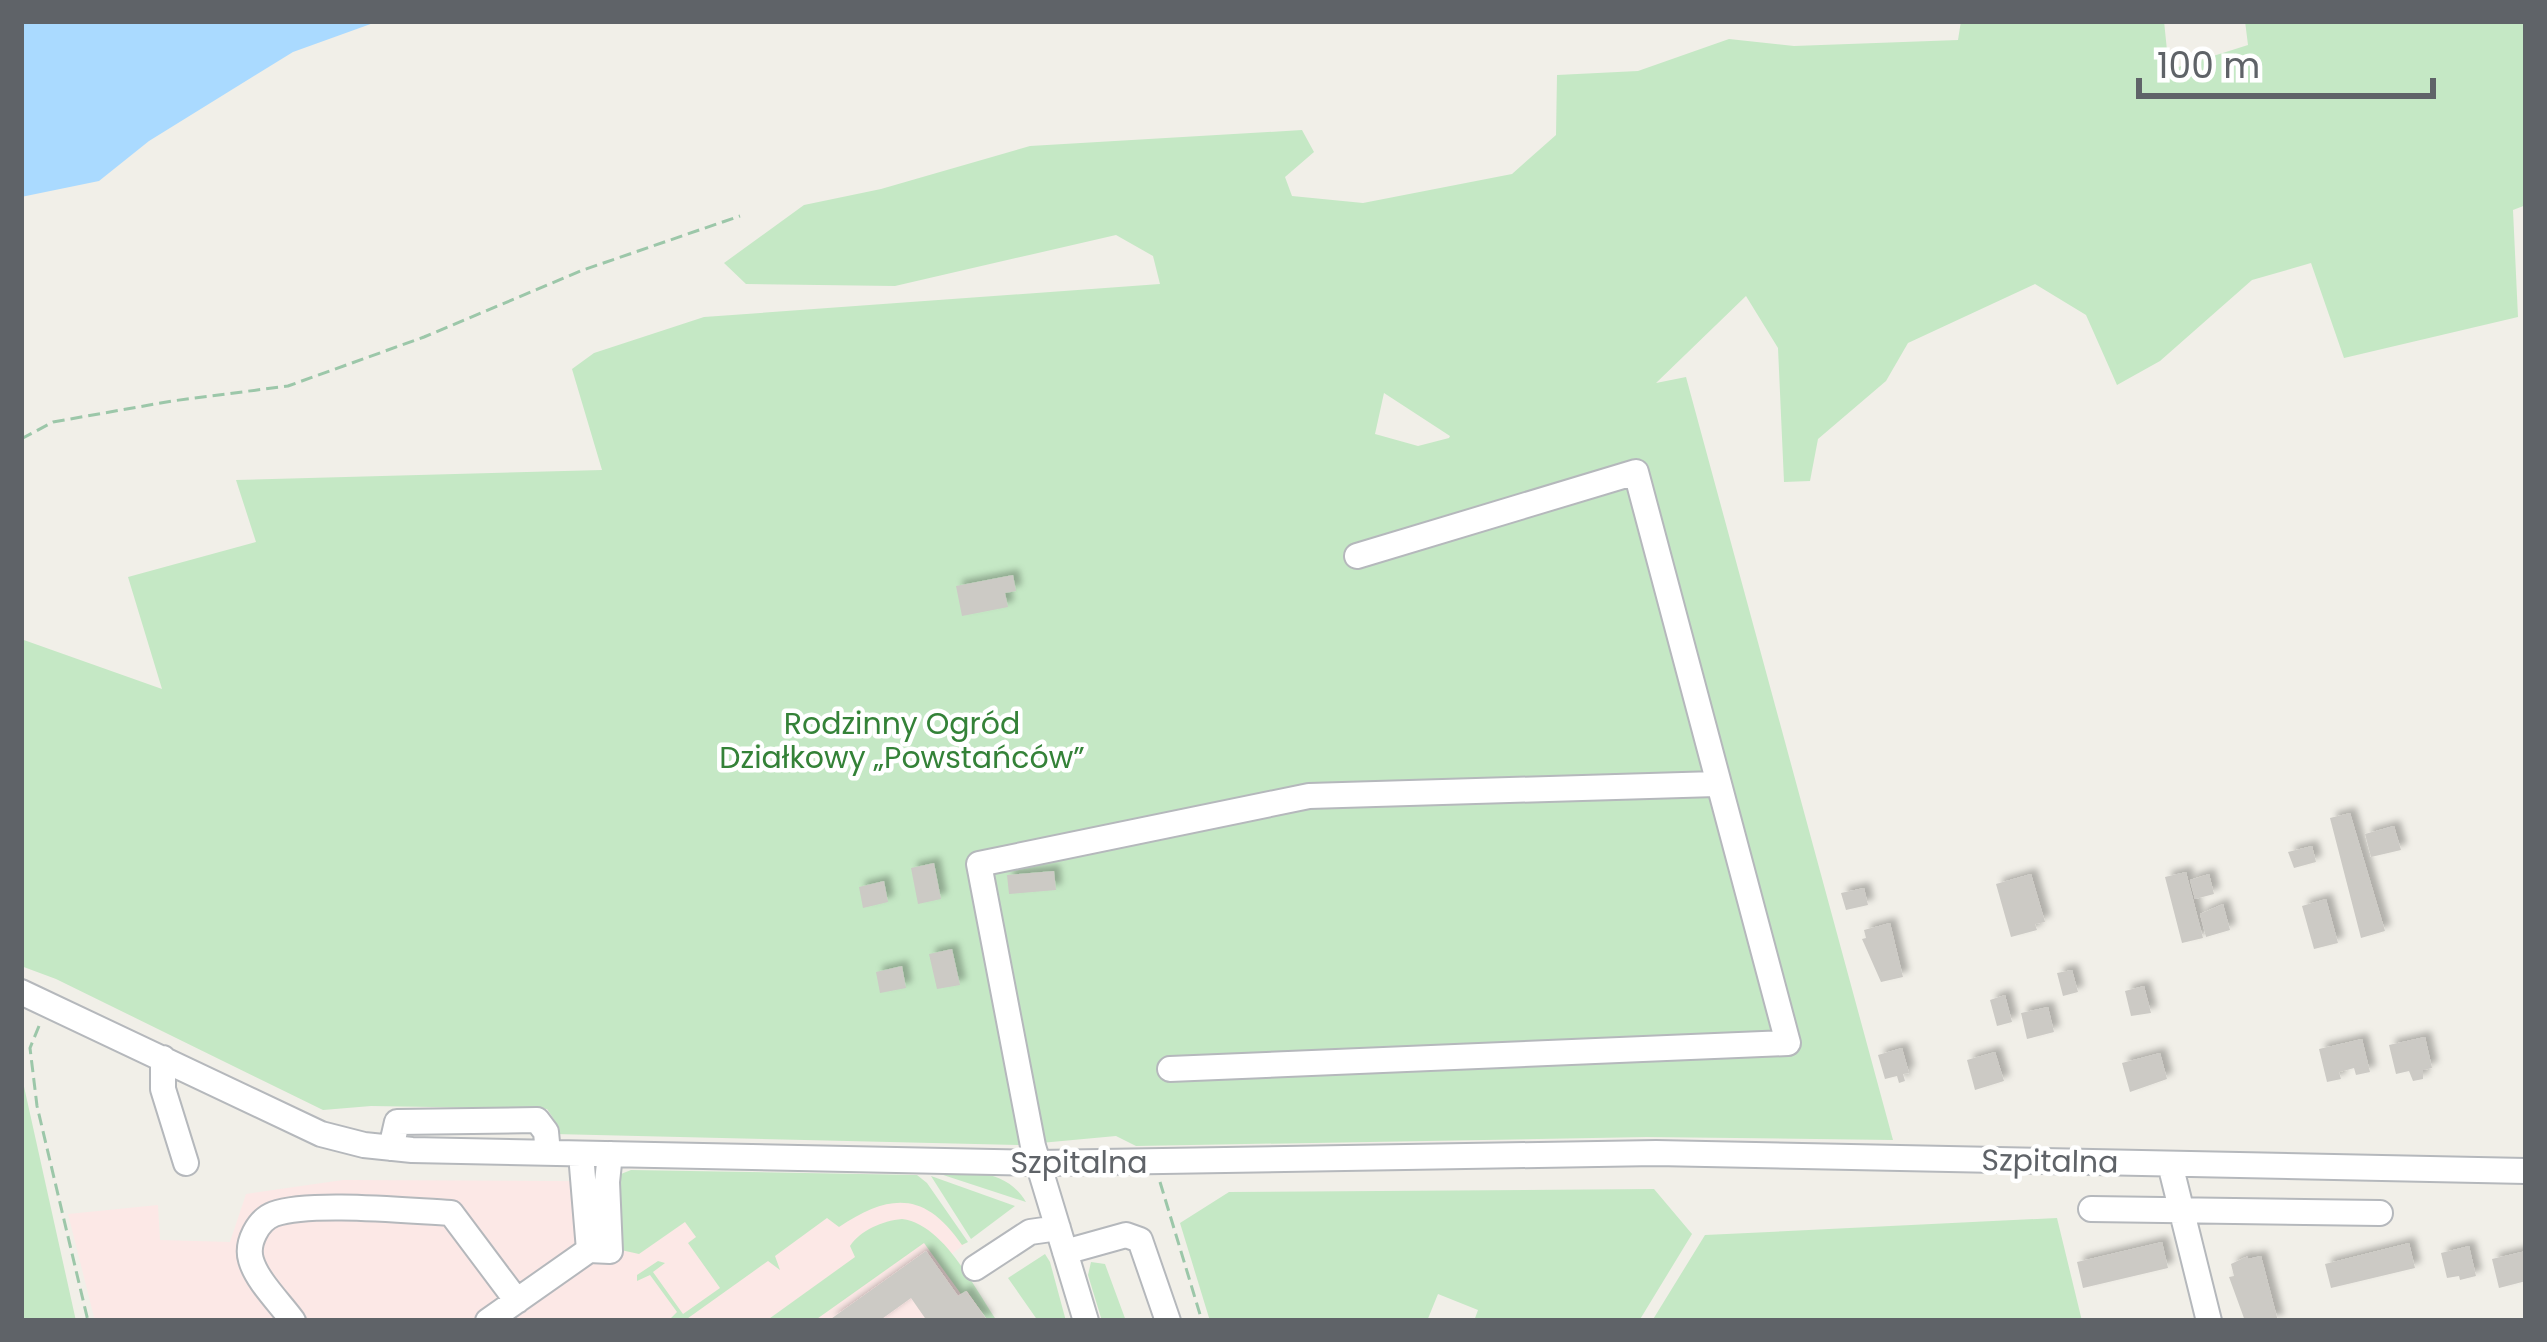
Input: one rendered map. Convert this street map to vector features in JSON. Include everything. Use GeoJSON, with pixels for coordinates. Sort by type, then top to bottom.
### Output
{"type":"FeatureCollection","features":[{"type":"Feature","properties":{"kind":"street"},"geometry":{"type":"LineString","coordinates":[[1170,1069],[1788,1043],[1636,472],[1357,556]]}},
{"type":"Feature","properties":{"kind":"street"},"geometry":{"type":"LineString","coordinates":[[1085,1321],[1038,1163],[980,864],[1309,796],[1716,784]]}},
{"type":"Feature","properties":{"kind":"street","name":"Szpitalna"},"geometry":{"type":"LineString","coordinates":[[21,992],[321,1134],[391,1148],[1038,1163],[1656,1153],[2526,1171]]}},
{"type":"Feature","properties":{"kind":"street"},"geometry":{"type":"LineString","coordinates":[[163,1058],[163,1089],[186,1163]]}},
{"type":"Feature","properties":{"kind":"street"},"geometry":{"type":"LineString","coordinates":[[581,1154],[600,1251]]}},
{"type":"Feature","properties":{"kind":"street"},"geometry":{"type":"LineString","coordinates":[[600,1251],[610,1154]]}},
{"type":"Feature","properties":{"kind":"street"},"geometry":{"type":"LineString","coordinates":[[2170,1164],[2209,1321]]}},
{"type":"Feature","properties":{"kind":"street"},"geometry":{"type":"LineString","coordinates":[[293,1321],[252,1265],[249,1253],[258,1226],[280,1213],[346,1209],[451,1213],[517,1301]]}},
{"type":"Feature","properties":{"kind":"street"},"geometry":{"type":"LineString","coordinates":[[2091,1209],[2380,1213]]}},
{"type":"Feature","properties":{"kind":"street"},"geometry":{"type":"LineString","coordinates":[[975,1268],[1030,1232],[1062,1240],[1126,1235],[1140,1240],[1168,1321]]}},
{"type":"Feature","properties":{"kind":"street"},"geometry":{"type":"LineString","coordinates":[[488,1321],[600,1251]]}},
{"type":"Feature","properties":{"kind":"path"},"geometry":{"type":"LineString","coordinates":[[21,439],[53,422],[172,400],[288,386],[424,337],[583,270],[740,216]]}},
{"type":"Feature","properties":{"kind":"path"},"geometry":{"type":"LineString","coordinates":[[49,1002],[30,1048],[37,1106],[88,1321]]}},
{"type":"Feature","properties":{"kind":"path"},"geometry":{"type":"LineString","coordinates":[[1158,1174],[1202,1321]]}},
{"type":"Feature","properties":{"kind":"shaded area"},"geometry":{"type":"Polygon","coordinates":[[[343,1180],[920,1183],[965,1244],[950,1255],[997,1321],[95,1321],[68,1214],[158,1205],[160,1240],[230,1242],[246,1194],[343,1180]]]}},
{"type":"Feature","properties":{"kind":"green space","name":"Rodzinny Ogród Działkowy „Powstańców”"},"geometry":{"type":"Polygon","coordinates":[[[1961,21],[2164,21],[2169,70],[2248,45],[2245,21],[2526,21],[2526,205],[2513,210],[2518,317],[2344,358],[2311,263],[2252,280],[2160,361],[2117,385],[2086,315],[2035,284],[1908,343],[1886,381],[1818,439],[1810,481],[1784,482],[1778,348],[1746,296],[1656,383],[1686,377],[1893,1140],[1647,1137],[1136,1146],[1116,1136],[1019,1145],[554,1134],[555,1121],[547,1109],[371,1106],[323,1110],[21,966],[21,639],[162,689],[128,577],[256,542],[236,480],[602,470],[572,369],[594,353],[704,317],[1160,284],[1153,256],[1116,235],[895,286],[746,284],[724,263],[804,205],[881,189],[1030,146],[1302,130],[1314,152],[1285,177],[1292,196],[1363,203],[1512,174],[1556,135],[1557,75],[1638,71],[1729,39],[1794,46],[1958,40],[1961,21]],[[1384,393],[1375,434],[1418,446],[1450,436],[1384,393]]]}},
{"type":"Feature","properties":{"kind":"green space"},"geometry":{"type":"Polygon","coordinates":[[[21,1073],[76,1321],[21,1321],[21,1073]]]}},
{"type":"Feature","properties":{"kind":"green space"},"geometry":{"type":"Polygon","coordinates":[[[631,1170],[917,1175],[968,1242],[962,1245],[934,1215],[906,1203],[875,1208],[839,1227],[827,1218],[775,1256],[780,1270],[768,1261],[684,1321],[668,1321],[677,1312],[650,1275],[637,1281],[637,1275],[658,1261],[665,1263],[653,1272],[683,1314],[720,1288],[688,1243],[696,1237],[685,1222],[639,1254],[621,1250],[619,1181],[621,1174],[631,1170]]]}},
{"type":"Feature","properties":{"kind":"green space"},"geometry":{"type":"Polygon","coordinates":[[[931,1171],[996,1177],[1026,1202],[931,1171]]]}},
{"type":"Feature","properties":{"kind":"green space"},"geometry":{"type":"Polygon","coordinates":[[[931,1176],[1015,1206],[971,1239],[931,1176]]]}},
{"type":"Feature","properties":{"kind":"green space"},"geometry":{"type":"Polygon","coordinates":[[[1654,1189],[1692,1234],[1639,1321],[1474,1321],[1478,1310],[1438,1294],[1427,1321],[1210,1321],[1180,1223],[1229,1192],[1654,1189]]]}},
{"type":"Feature","properties":{"kind":"green space"},"geometry":{"type":"Polygon","coordinates":[[[2057,1218],[2082,1321],[1652,1321],[1705,1235],[2057,1218]]]}},
{"type":"Feature","properties":{"kind":"green space"},"geometry":{"type":"Polygon","coordinates":[[[902,1219],[917,1223],[944,1245],[997,1321],[988,1321],[967,1291],[961,1294],[924,1243],[814,1321],[766,1321],[855,1257],[850,1246],[860,1235],[902,1219]]]}},
{"type":"Feature","properties":{"kind":"green space"},"geometry":{"type":"Polygon","coordinates":[[[1045,1254],[1066,1321],[1038,1321],[1008,1278],[1045,1254]]]}},
{"type":"Feature","properties":{"kind":"green space"},"geometry":{"type":"Polygon","coordinates":[[[1091,1262],[1105,1264],[1126,1321],[1102,1321],[1088,1275],[1091,1262]]]}},
{"type":"Feature","properties":{"kind":"water"},"geometry":{"type":"Polygon","coordinates":[[[21,21],[379,21],[293,52],[149,141],[99,181],[21,197],[21,21]]]}},
{"type":"Feature","properties":{"kind":"building"},"geometry":{"type":"Polygon","coordinates":[[[1013,575],[1016,591],[1005,593],[1008,607],[962,616],[956,586],[1013,575]]]}},
{"type":"Feature","properties":{"kind":"building"},"geometry":{"type":"Polygon","coordinates":[[[2350,813],[2385,931],[2361,938],[2330,818],[2350,813]]]}},
{"type":"Feature","properties":{"kind":"building"},"geometry":{"type":"Polygon","coordinates":[[[2394,826],[2401,850],[2371,857],[2365,834],[2394,826]]]}},
{"type":"Feature","properties":{"kind":"building"},"geometry":{"type":"Polygon","coordinates":[[[2312,846],[2316,862],[2294,868],[2288,852],[2312,846]]]}},
{"type":"Feature","properties":{"kind":"building"},"geometry":{"type":"Polygon","coordinates":[[[934,863],[941,899],[918,904],[911,868],[934,863]]]}},
{"type":"Feature","properties":{"kind":"building"},"geometry":{"type":"Polygon","coordinates":[[[1054,871],[1056,890],[1009,894],[1007,875],[1054,871]]]}},
{"type":"Feature","properties":{"kind":"building"},"geometry":{"type":"Polygon","coordinates":[[[2186,872],[2203,938],[2182,943],[2165,877],[2186,872]]]}},
{"type":"Feature","properties":{"kind":"building"},"geometry":{"type":"Polygon","coordinates":[[[2031,874],[2045,922],[2035,924],[2037,930],[2011,937],[1996,884],[2031,874]]]}},
{"type":"Feature","properties":{"kind":"building"},"geometry":{"type":"Polygon","coordinates":[[[2209,874],[2214,894],[2195,899],[2190,880],[2209,874]]]}},
{"type":"Feature","properties":{"kind":"building"},"geometry":{"type":"Polygon","coordinates":[[[884,881],[888,902],[863,908],[859,887],[884,881]]]}},
{"type":"Feature","properties":{"kind":"building"},"geometry":{"type":"Polygon","coordinates":[[[1864,888],[1868,905],[1846,910],[1841,893],[1864,888]]]}},
{"type":"Feature","properties":{"kind":"building"},"geometry":{"type":"Polygon","coordinates":[[[2326,899],[2338,943],[2314,949],[2302,906],[2326,899]]]}},
{"type":"Feature","properties":{"kind":"building"},"geometry":{"type":"Polygon","coordinates":[[[2223,904],[2230,930],[2206,937],[2200,914],[2223,904]]]}},
{"type":"Feature","properties":{"kind":"building"},"geometry":{"type":"Polygon","coordinates":[[[1890,923],[1903,977],[1881,982],[1862,939],[1866,938],[1864,930],[1890,923]]]}},
{"type":"Feature","properties":{"kind":"building"},"geometry":{"type":"Polygon","coordinates":[[[952,949],[960,985],[937,989],[929,954],[952,949]]]}},
{"type":"Feature","properties":{"kind":"building"},"geometry":{"type":"Polygon","coordinates":[[[902,966],[906,988],[880,993],[876,972],[902,966]]]}},
{"type":"Feature","properties":{"kind":"building"},"geometry":{"type":"Polygon","coordinates":[[[2072,970],[2078,992],[2063,996],[2057,973],[2072,970]]]}},
{"type":"Feature","properties":{"kind":"building"},"geometry":{"type":"Polygon","coordinates":[[[2144,986],[2151,1013],[2131,1016],[2125,991],[2144,986]]]}},
{"type":"Feature","properties":{"kind":"building"},"geometry":{"type":"Polygon","coordinates":[[[2005,995],[2012,1022],[1997,1026],[1990,1000],[2005,995]]]}},
{"type":"Feature","properties":{"kind":"building"},"geometry":{"type":"Polygon","coordinates":[[[2048,1007],[2054,1032],[2027,1039],[2021,1013],[2048,1007]]]}},
{"type":"Feature","properties":{"kind":"building"},"geometry":{"type":"Polygon","coordinates":[[[2425,1037],[2432,1068],[2423,1070],[2423,1079],[2413,1081],[2409,1071],[2396,1074],[2389,1045],[2425,1037]]]}},
{"type":"Feature","properties":{"kind":"building"},"geometry":{"type":"Polygon","coordinates":[[[2362,1039],[2370,1072],[2356,1075],[2354,1068],[2339,1072],[2341,1079],[2327,1082],[2319,1049],[2362,1039]]]}},
{"type":"Feature","properties":{"kind":"building"},"geometry":{"type":"Polygon","coordinates":[[[1902,1048],[1909,1073],[1903,1074],[1905,1081],[1899,1083],[1897,1076],[1885,1079],[1878,1055],[1902,1048]]]}},
{"type":"Feature","properties":{"kind":"building"},"geometry":{"type":"Polygon","coordinates":[[[1995,1052],[2004,1081],[1975,1090],[1967,1060],[1995,1052]]]}},
{"type":"Feature","properties":{"kind":"building"},"geometry":{"type":"Polygon","coordinates":[[[2160,1053],[2167,1079],[2130,1092],[2122,1063],[2160,1053]]]}},
{"type":"Feature","properties":{"kind":"building"},"geometry":{"type":"Polygon","coordinates":[[[2162,1242],[2168,1268],[2083,1288],[2077,1262],[2162,1242]]]}},
{"type":"Feature","properties":{"kind":"building"},"geometry":{"type":"Polygon","coordinates":[[[2409,1243],[2415,1268],[2331,1288],[2325,1264],[2409,1243]]]}},
{"type":"Feature","properties":{"kind":"building"},"geometry":{"type":"Polygon","coordinates":[[[2469,1246],[2476,1276],[2447,1278],[2441,1253],[2469,1246]]]}},
{"type":"Feature","properties":{"kind":"building"},"geometry":{"type":"Polygon","coordinates":[[[926,1251],[958,1296],[966,1291],[988,1321],[927,1321],[911,1298],[879,1321],[828,1321],[926,1251]]]}},
{"type":"Feature","properties":{"kind":"building"},"geometry":{"type":"Polygon","coordinates":[[[2526,1251],[2526,1281],[2499,1288],[2492,1259],[2526,1251]]]}},
{"type":"Feature","properties":{"kind":"building"},"geometry":{"type":"Polygon","coordinates":[[[2261,1256],[2278,1321],[2245,1321],[2229,1277],[2234,1276],[2231,1264],[2261,1256]]]}}]}
